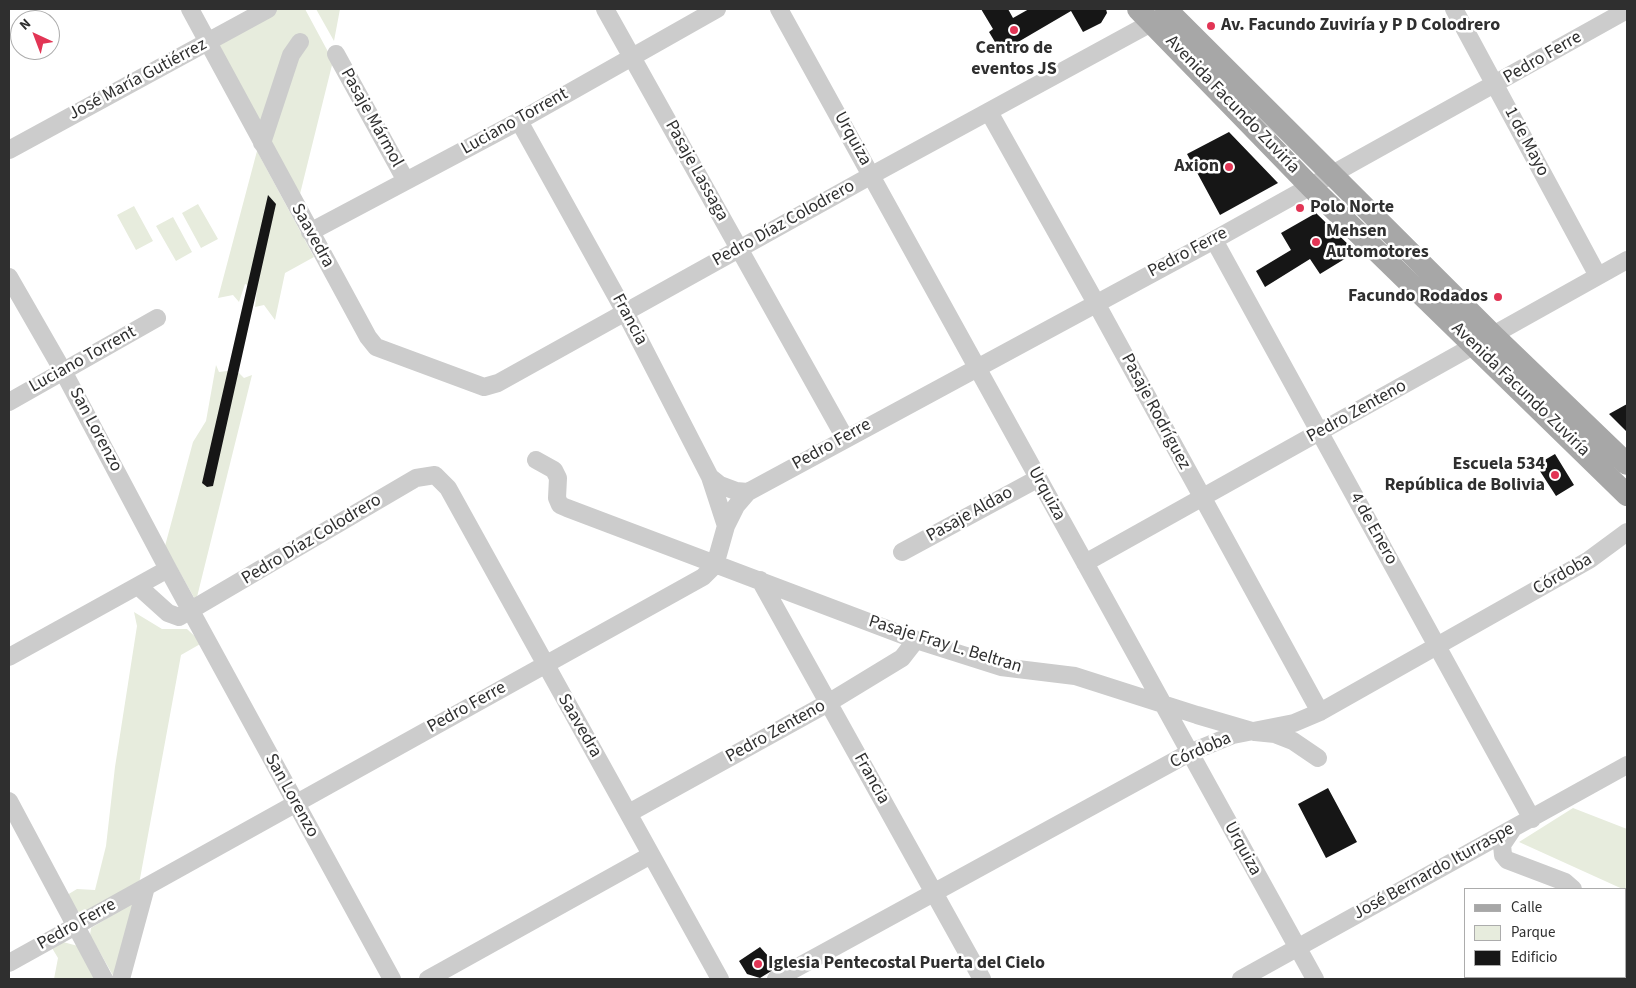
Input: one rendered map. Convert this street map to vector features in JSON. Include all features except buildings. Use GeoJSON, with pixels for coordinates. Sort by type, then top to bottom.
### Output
{"type":"FeatureCollection","features":[{"type":"Feature","properties":{"kind":"main road","name":"Avenida Facundo Zuviría"},"geometry":{"type":"LineString","coordinates":[[1161,12],[1331,174],[1494,336],[1627,464]]}},
{"type":"Feature","properties":{"kind":"main road","name":"Avenida Facundo Zuviría"},"geometry":{"type":"LineString","coordinates":[[1161,12],[1310,186],[1627,495]]}},
{"type":"Feature","properties":{"kind":"street","name":"Saavedra"},"geometry":{"type":"LineString","coordinates":[[190,9],[310,232],[368,337],[376,347],[484,387],[498,383]]}},
{"type":"Feature","properties":{"kind":"street","name":"Pasaje Lassaga"},"geometry":{"type":"LineString","coordinates":[[605,9],[845,438]]}},
{"type":"Feature","properties":{"kind":"street","name":"Luciano Torrent"},"geometry":{"type":"LineString","coordinates":[[310,232],[519,121],[717,9]]}},
{"type":"Feature","properties":{"kind":"street","name":"Urquiza"},"geometry":{"type":"LineString","coordinates":[[779,9],[1315,979]]}},
{"type":"Feature","properties":{"kind":"street","name":"1 de Mayo"},"geometry":{"type":"LineString","coordinates":[[1454,9],[1598,276]]}},
{"type":"Feature","properties":{"kind":"street","name":"José María Gutiérrez"},"geometry":{"type":"LineString","coordinates":[[9,150],[268,10]]}},
{"type":"Feature","properties":{"kind":"street","name":"Pedro Ferre"},"geometry":{"type":"LineString","coordinates":[[9,963],[703,577],[715,565],[726,526],[736,506],[748,492],[1096,302],[1214,240],[1496,85],[1627,10]]}},
{"type":"Feature","properties":{"kind":"street","name":"Pedro Díaz Colodrero"},"geometry":{"type":"LineString","coordinates":[[498,383],[989,112],[1161,12]]}},
{"type":"Feature","properties":{"kind":"street"},"geometry":{"type":"LineString","coordinates":[[262,143],[291,55],[300,42]]}},
{"type":"Feature","properties":{"kind":"street","name":"Pasaje Mármol"},"geometry":{"type":"LineString","coordinates":[[336,54],[406,181]]}},
{"type":"Feature","properties":{"kind":"street","name":"Pasaje Rodríguez"},"geometry":{"type":"LineString","coordinates":[[989,112],[1096,302],[1320,712]]}},
{"type":"Feature","properties":{"kind":"street","name":"Francia"},"geometry":{"type":"LineString","coordinates":[[519,121],[625,312],[710,477],[726,526]]}},
{"type":"Feature","properties":{"kind":"street","name":"4 de Enero"},"geometry":{"type":"LineString","coordinates":[[1214,240],[1532,819]]}},
{"type":"Feature","properties":{"kind":"street","name":"Pedro Zenteno"},"geometry":{"type":"LineString","coordinates":[[1085,563],[1627,260]]}},
{"type":"Feature","properties":{"kind":"street","name":"San Lorenzo"},"geometry":{"type":"LineString","coordinates":[[12,287],[63,371],[191,612],[392,979]]}},
{"type":"Feature","properties":{"kind":"street","name":"Luciano Torrent"},"geometry":{"type":"LineString","coordinates":[[9,402],[157,318]]}},
{"type":"Feature","properties":{"kind":"street","name":"Pasaje Fray L. Beltran"},"geometry":{"type":"LineString","coordinates":[[536,460],[554,470],[558,478],[557,498],[560,505],[715,565],[760,580],[916,640],[1001,667],[1075,676],[1256,732],[1276,734],[1293,741],[1318,758]]}},
{"type":"Feature","properties":{"kind":"street","name":"Saavedra"},"geometry":{"type":"LineString","coordinates":[[435,475],[448,488],[544,665],[720,979]]}},
{"type":"Feature","properties":{"kind":"street","name":"Pedro Díaz Colodrero"},"geometry":{"type":"LineString","coordinates":[[191,612],[416,478],[435,475]]}},
{"type":"Feature","properties":{"kind":"street"},"geometry":{"type":"LineString","coordinates":[[710,477],[728,488],[748,492]]}},
{"type":"Feature","properties":{"kind":"street","name":"Pasaje Aldao"},"geometry":{"type":"LineString","coordinates":[[902,552],[1038,479]]}},
{"type":"Feature","properties":{"kind":"street","name":"Córdoba"},"geometry":{"type":"LineString","coordinates":[[776,979],[1189,753],[1233,735],[1294,723],[1320,712],[1589,560],[1627,532]]}},
{"type":"Feature","properties":{"kind":"street"},"geometry":{"type":"LineString","coordinates":[[9,656],[168,569]]}},
{"type":"Feature","properties":{"kind":"street","name":"Francia"},"geometry":{"type":"LineString","coordinates":[[760,580],[982,979]]}},
{"type":"Feature","properties":{"kind":"street"},"geometry":{"type":"LineString","coordinates":[[138,586],[168,613],[179,617],[191,612]]}},
{"type":"Feature","properties":{"kind":"street","name":"Pedro Zenteno"},"geometry":{"type":"LineString","coordinates":[[629,814],[828,703],[902,658],[916,640]]}},
{"type":"Feature","properties":{"kind":"street","name":"José Bernardo Iturraspe"},"geometry":{"type":"LineString","coordinates":[[1242,979],[1627,765]]}},
{"type":"Feature","properties":{"kind":"street"},"geometry":{"type":"LineString","coordinates":[[9,801],[74,927],[104,979]]}},
{"type":"Feature","properties":{"kind":"street"},"geometry":{"type":"LineString","coordinates":[[1512,830],[1502,845],[1503,855],[1507,860],[1566,882],[1572,888]]}},
{"type":"Feature","properties":{"kind":"street"},"geometry":{"type":"LineString","coordinates":[[428,979],[651,855]]}},
{"type":"Feature","properties":{"kind":"street","name":"Pedro Ferre"},"geometry":{"type":"LineString","coordinates":[[121,979],[146,887]]}},
{"type":"Feature","properties":{"kind":"green space"},"geometry":{"type":"Polygon","coordinates":[[[275,9],[305,9],[333,61],[299,198],[217,46],[275,9]]]}},
{"type":"Feature","properties":{"kind":"green space"},"geometry":{"type":"Polygon","coordinates":[[[316,9],[340,9],[334,41],[316,9]]]}},
{"type":"Feature","properties":{"kind":"green space"},"geometry":{"type":"Polygon","coordinates":[[[257,151],[314,257],[285,273],[275,320],[264,305],[255,307],[257,288],[245,284],[239,302],[233,295],[218,298],[257,151]]]}},
{"type":"Feature","properties":{"kind":"green space"},"geometry":{"type":"Polygon","coordinates":[[[198,204],[218,239],[201,248],[182,213],[198,204]]]}},
{"type":"Feature","properties":{"kind":"green space"},"geometry":{"type":"Polygon","coordinates":[[[134,206],[153,241],[136,250],[117,215],[134,206]]]}},
{"type":"Feature","properties":{"kind":"green space"},"geometry":{"type":"Polygon","coordinates":[[[173,217],[192,252],[176,261],[156,226],[173,217]]]}},
{"type":"Feature","properties":{"kind":"green space"},"geometry":{"type":"Polygon","coordinates":[[[216,365],[219,372],[239,373],[244,378],[252,375],[196,601],[165,546],[193,442],[206,421],[216,365]]]}},
{"type":"Feature","properties":{"kind":"green space"},"geometry":{"type":"Polygon","coordinates":[[[134,612],[162,629],[187,629],[202,643],[181,655],[139,884],[83,913],[77,911],[67,895],[77,889],[95,890],[106,846],[115,767],[137,626],[134,612]]]}},
{"type":"Feature","properties":{"kind":"green space"},"geometry":{"type":"Polygon","coordinates":[[[1573,808],[1627,829],[1627,891],[1626,888],[1620,888],[1519,842],[1573,808]]]}},
{"type":"Feature","properties":{"kind":"green space"},"geometry":{"type":"Polygon","coordinates":[[[136,901],[115,979],[90,935],[91,928],[136,901]]]}},
{"type":"Feature","properties":{"kind":"green space"},"geometry":{"type":"Polygon","coordinates":[[[63,942],[78,946],[96,979],[54,979],[58,958],[52,948],[63,942]]]}},
{"type":"Feature","properties":{"kind":"place","name":"Av. Facundo Zuviría y P D Colodrero"},"geometry":{"type":"Point","coordinates":[1211,26]}},
{"type":"Feature","properties":{"kind":"place","name":"Centro de eventos JS"},"geometry":{"type":"Point","coordinates":[1014,30]}},
{"type":"Feature","properties":{"kind":"place","name":"Axion"},"geometry":{"type":"Point","coordinates":[1229,167]}},
{"type":"Feature","properties":{"kind":"place","name":"Polo Norte"},"geometry":{"type":"Point","coordinates":[1300,208]}},
{"type":"Feature","properties":{"kind":"place","name":"Mehsen Automotores"},"geometry":{"type":"Point","coordinates":[1316,242]}},
{"type":"Feature","properties":{"kind":"place","name":"Facundo Rodados"},"geometry":{"type":"Point","coordinates":[1498,297]}},
{"type":"Feature","properties":{"kind":"place","name":"Escuela 534 República de Bolivia"},"geometry":{"type":"Point","coordinates":[1555,475]}},
{"type":"Feature","properties":{"kind":"place","name":"Iglesia Pentecostal Puerta del Cielo"},"geometry":{"type":"Point","coordinates":[758,964]}}]}
